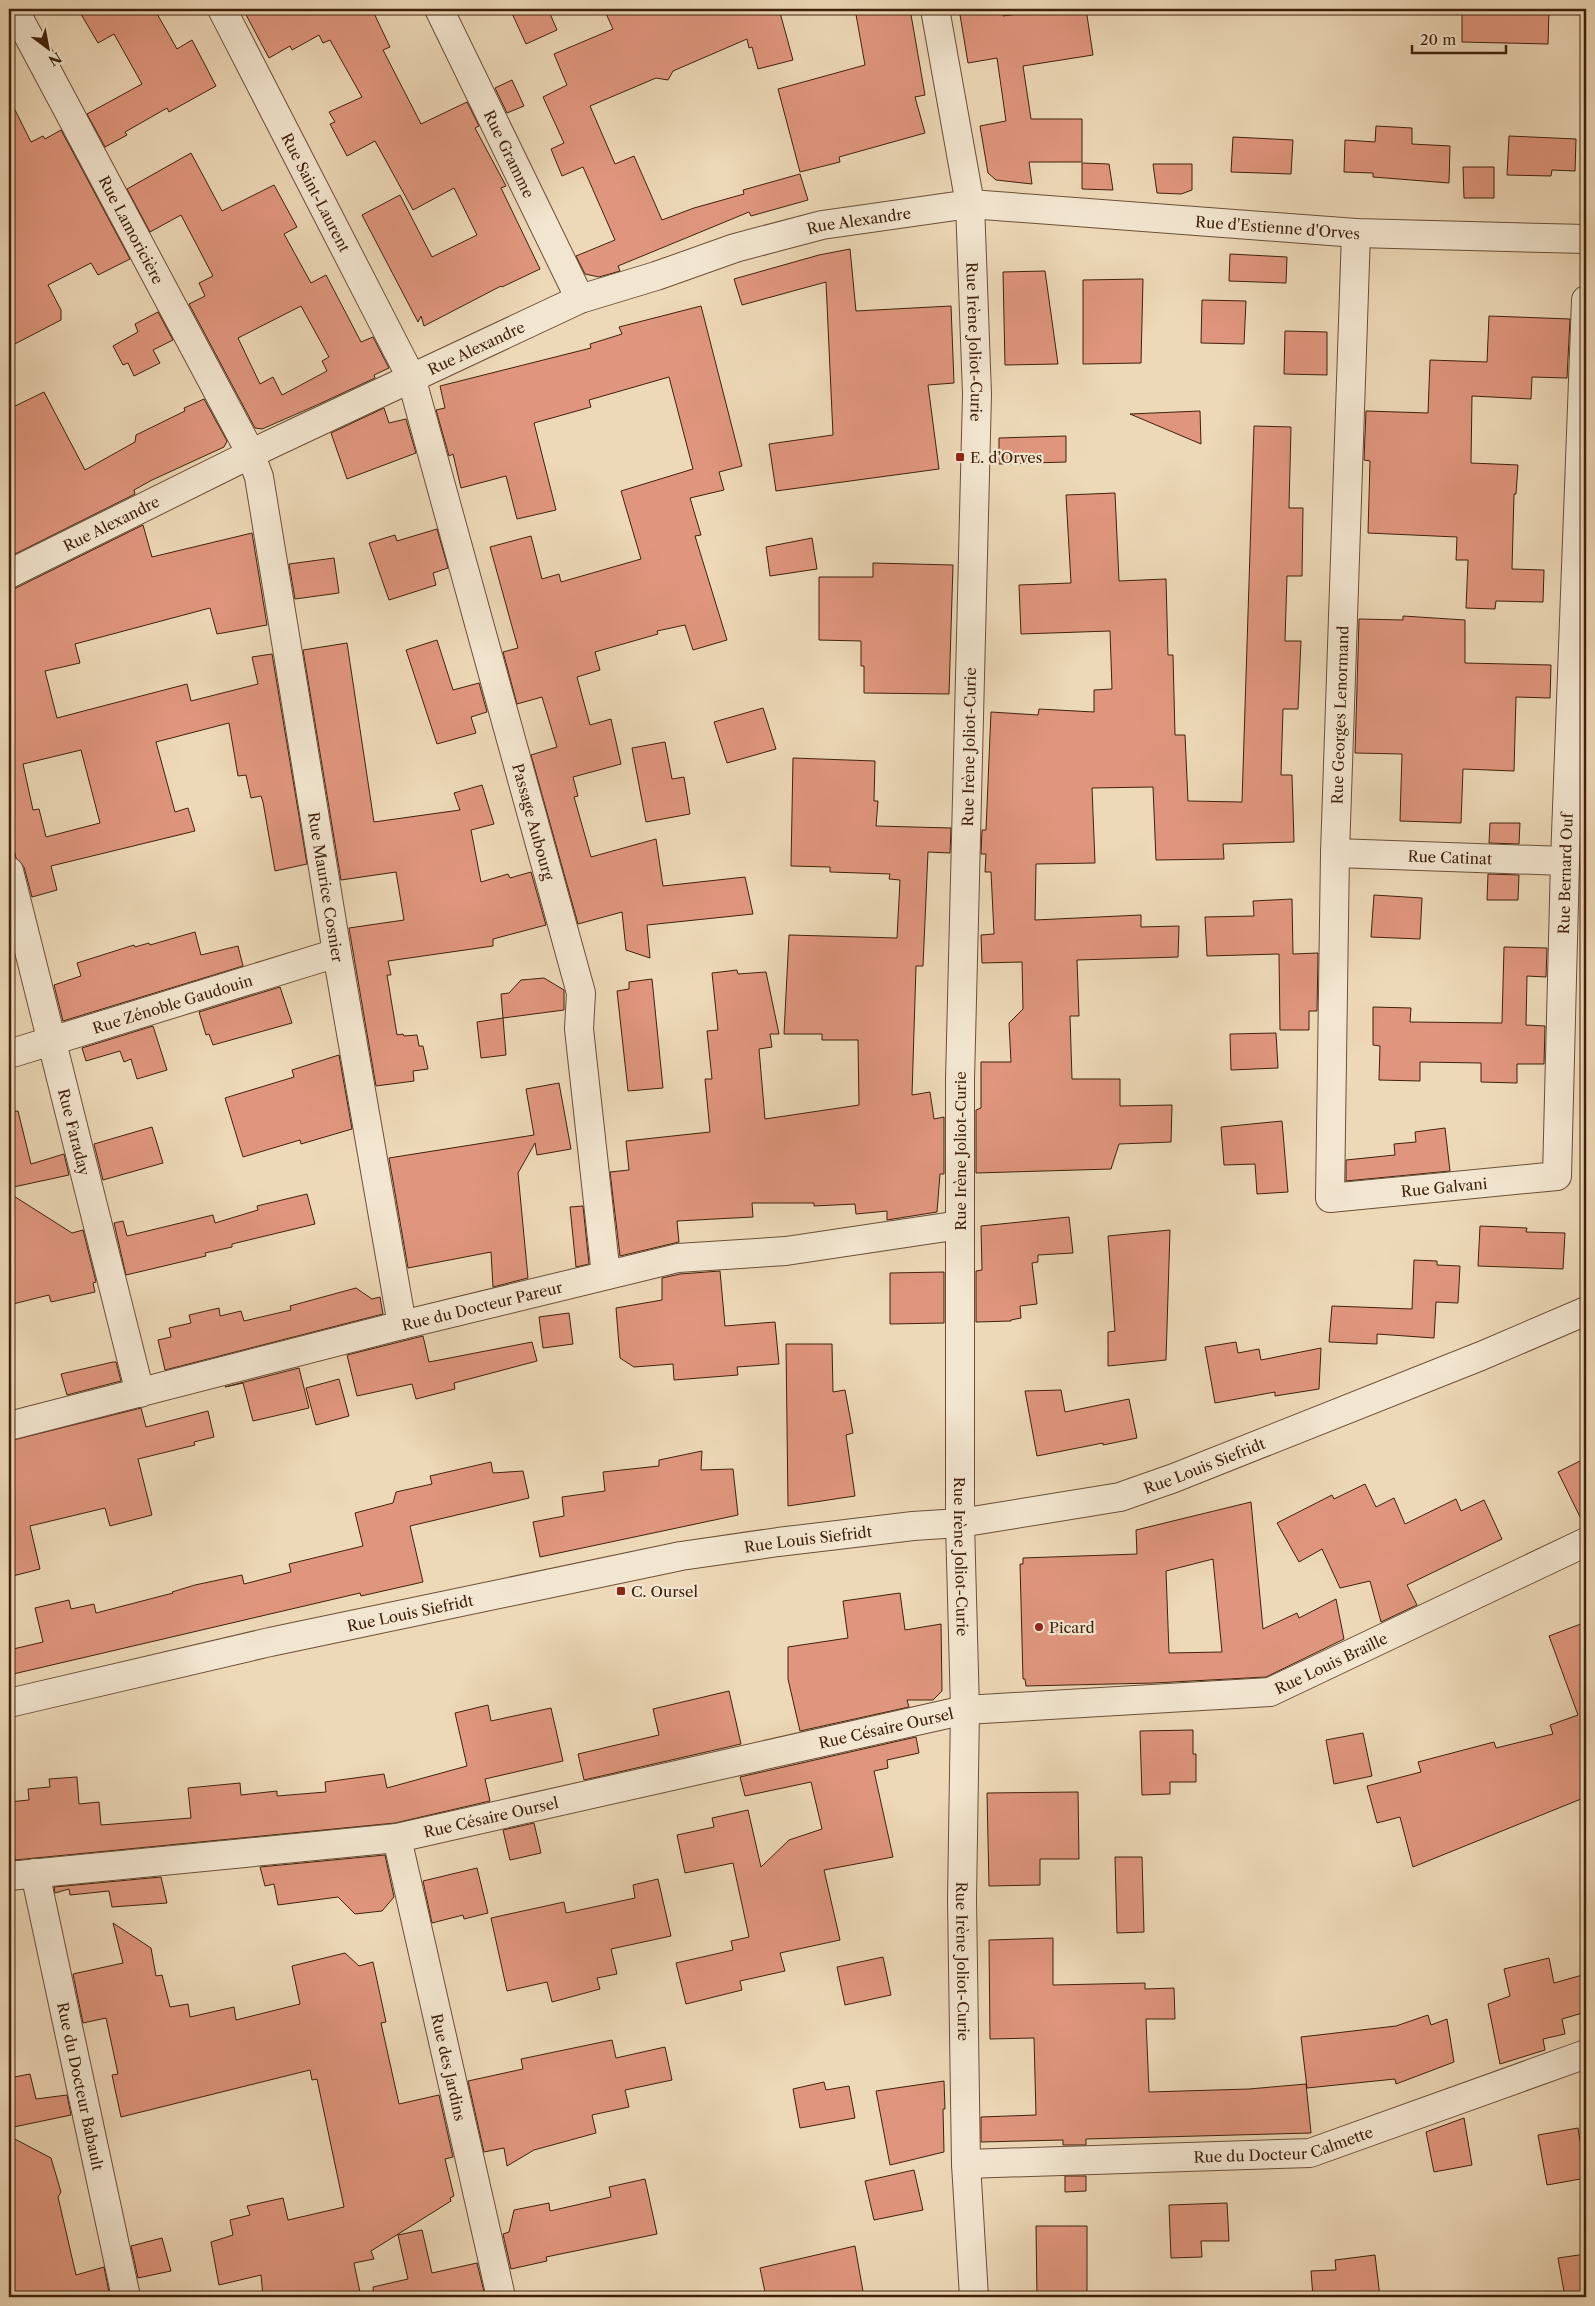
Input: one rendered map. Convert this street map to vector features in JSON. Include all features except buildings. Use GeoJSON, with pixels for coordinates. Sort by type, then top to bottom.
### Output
{"type":"FeatureCollection","features":[{"type":"Feature","properties":{"kind":"street","name":"Rue Lamoricière"},"geometry":{"type":"LineString","coordinates":[[14,9],[250,452]]}},
{"type":"Feature","properties":{"kind":"street","name":"Rue Saint-Laurent"},"geometry":{"type":"LineString","coordinates":[[222,9],[411,377]]}},
{"type":"Feature","properties":{"kind":"street","name":"Rue Gramme"},"geometry":{"type":"LineString","coordinates":[[439,9],[580,299]]}},
{"type":"Feature","properties":{"kind":"street","name":"Rue Irène Joliot-Curie"},"geometry":{"type":"LineString","coordinates":[[935,9],[970,204],[977,394],[962,971],[960,1225],[960,1523],[965,1710],[962,1900],[966,2164],[974,2297]]}},
{"type":"Feature","properties":{"kind":"street","name":"Rue Alexandre"},"geometry":{"type":"LineString","coordinates":[[9,574],[250,452],[580,299],[656,276],[735,248],[822,225],[970,204]]}},
{"type":"Feature","properties":{"kind":"street","name":"Rue d'Estienne d'Orves"},"geometry":{"type":"LineString","coordinates":[[970,204],[1356,233],[1586,239]]}},
{"type":"Feature","properties":{"kind":"street","name":"Rue Georges Lenormand"},"geometry":{"type":"LineString","coordinates":[[1330,1198],[1335,853],[1356,233]]}},
{"type":"Feature","properties":{"kind":"street","name":"Rue Bernard Ouf"},"geometry":{"type":"LineString","coordinates":[[1557,1176],[1565,860],[1586,300]]}},
{"type":"Feature","properties":{"kind":"street","name":"Passage Aubourg"},"geometry":{"type":"LineString","coordinates":[[411,377],[582,993],[579,1029],[606,1275]]}},
{"type":"Feature","properties":{"kind":"street","name":"Rue Maurice Cosnier"},"geometry":{"type":"LineString","coordinates":[[250,452],[259,477],[337,953],[402,1325]]}},
{"type":"Feature","properties":{"kind":"street","name":"Rue Catinat"},"geometry":{"type":"LineString","coordinates":[[1335,853],[1565,860]]}},
{"type":"Feature","properties":{"kind":"street","name":"Rue Faraday"},"geometry":{"type":"LineString","coordinates":[[9,871],[140,1393]]}},
{"type":"Feature","properties":{"kind":"street","name":"Rue Zénoble Gaudouin"},"geometry":{"type":"LineString","coordinates":[[9,1054],[337,953]]}},
{"type":"Feature","properties":{"kind":"street","name":"Rue Galvani"},"geometry":{"type":"LineString","coordinates":[[1330,1198],[1557,1176]]}},
{"type":"Feature","properties":{"kind":"street","name":"Rue du Docteur Pareur"},"geometry":{"type":"LineString","coordinates":[[9,1426],[402,1325],[678,1258],[786,1251],[960,1225]]}},
{"type":"Feature","properties":{"kind":"street","name":"Rue Louis Siefridt"},"geometry":{"type":"LineString","coordinates":[[9,1703],[270,1642],[681,1556],[806,1539],[960,1523],[1129,1494],[1463,1364],[1586,1311]]}},
{"type":"Feature","properties":{"kind":"street","name":"Rue Louis Braille"},"geometry":{"type":"LineString","coordinates":[[965,1710],[1270,1692],[1586,1542]]}},
{"type":"Feature","properties":{"kind":"street","name":"Rue Césaire Oursel"},"geometry":{"type":"LineString","coordinates":[[9,1876],[397,1838],[965,1710]]}},
{"type":"Feature","properties":{"kind":"street","name":"Rue des Jardins"},"geometry":{"type":"LineString","coordinates":[[397,1838],[501,2297]]}},
{"type":"Feature","properties":{"kind":"street","name":"Rue du Docteur Babault"},"geometry":{"type":"LineString","coordinates":[[35,1873],[126,2297]]}},
{"type":"Feature","properties":{"kind":"street","name":"Rue du Docteur Calmette"},"geometry":{"type":"LineString","coordinates":[[966,2164],[1310,2153],[1586,2054]]}},
{"type":"Feature","properties":{"kind":"place","name":"E. d’Orves"},"geometry":{"type":"Point","coordinates":[960,457]}},
{"type":"Feature","properties":{"kind":"place","name":"C. Oursel"},"geometry":{"type":"Point","coordinates":[621,1591]}},
{"type":"Feature","properties":{"kind":"place","name":"Picard"},"geometry":{"type":"Point","coordinates":[1039,1627]}}]}
